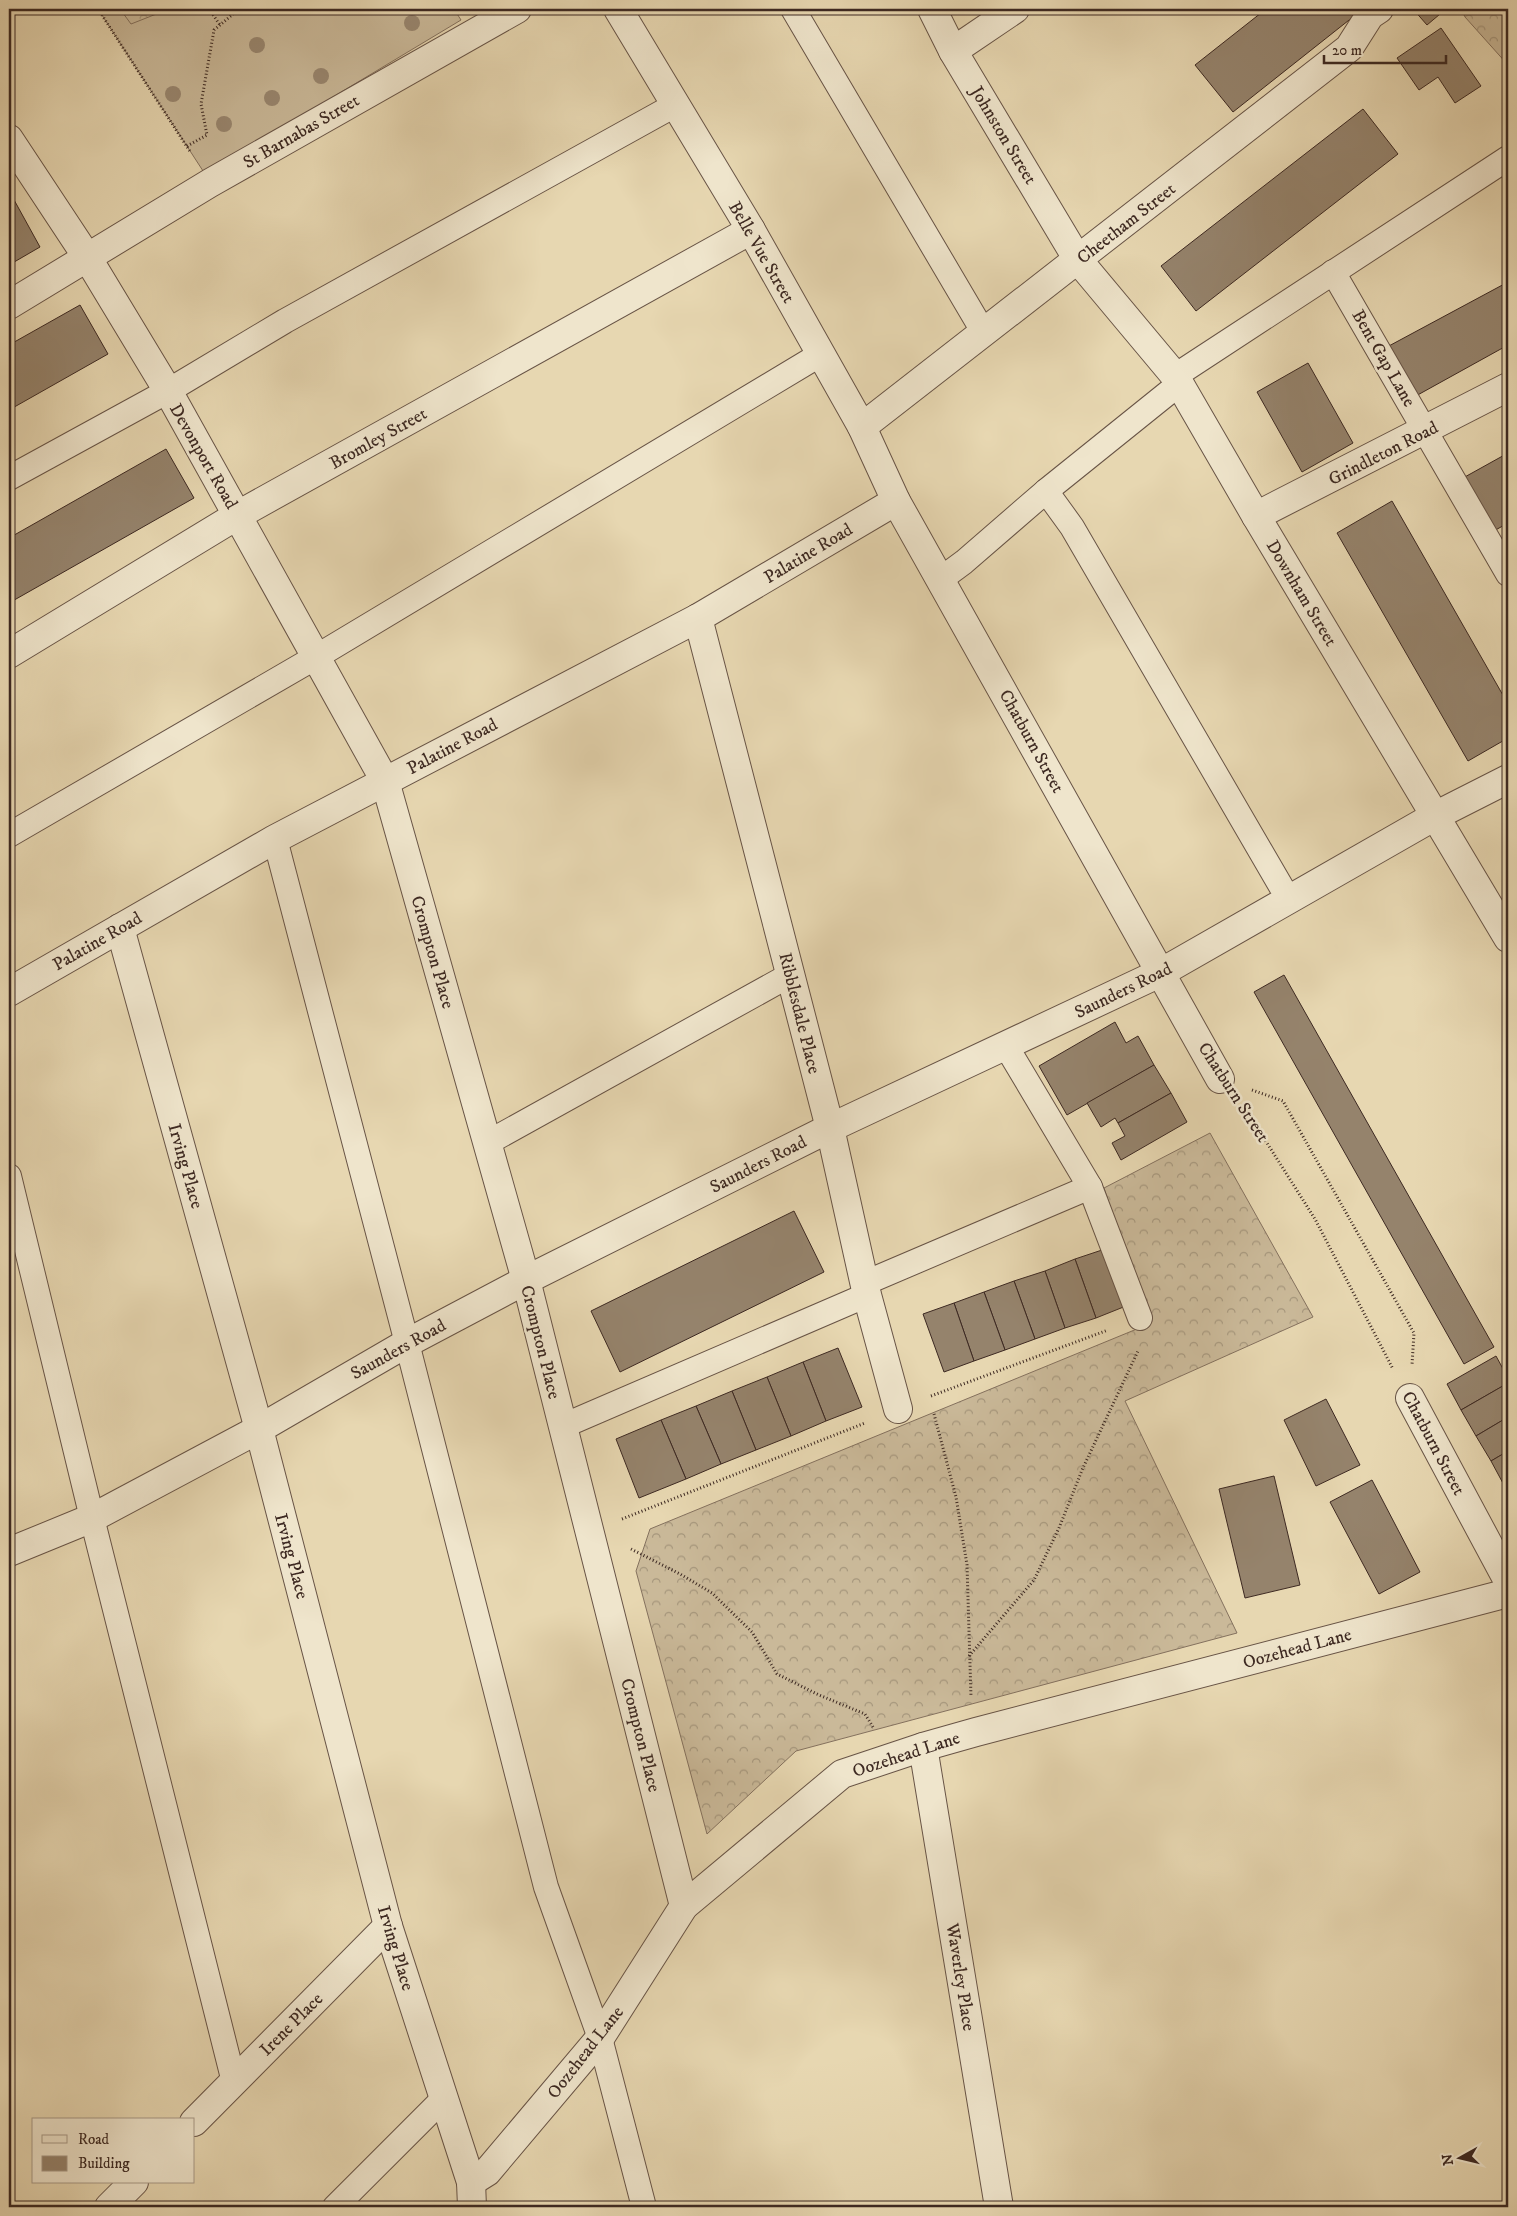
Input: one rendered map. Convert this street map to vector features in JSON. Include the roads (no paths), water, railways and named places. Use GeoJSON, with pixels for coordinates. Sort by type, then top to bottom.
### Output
{"type":"FeatureCollection","features":[{"type":"Feature","properties":{"kind":"street","name":"St Barnabas Street"},"geometry":{"type":"LineString","coordinates":[[9,305],[210,183],[517,9]]}},
{"type":"Feature","properties":{"kind":"street","name":"Belle Vue Street"},"geometry":{"type":"LineString","coordinates":[[618,9],[751,230],[862,426],[896,501]]}},
{"type":"Feature","properties":{"kind":"street","name":"Johnston Street"},"geometry":{"type":"LineString","coordinates":[[932,9],[954,51],[1078,260]]}},
{"type":"Feature","properties":{"kind":"street"},"geometry":{"type":"LineString","coordinates":[[954,51],[1015,9]]}},
{"type":"Feature","properties":{"kind":"street","name":"Cheetham Street"},"geometry":{"type":"LineString","coordinates":[[862,426],[1349,48],[1370,15],[1378,9]]}},
{"type":"Feature","properties":{"kind":"street","name":"Devonport Road"},"geometry":{"type":"LineString","coordinates":[[9,139],[87,258],[168,391],[385,782]]}},
{"type":"Feature","properties":{"kind":"street","name":"Bromley Street"},"geometry":{"type":"LineString","coordinates":[[9,654],[238,516],[751,230]]}},
{"type":"Feature","properties":{"kind":"street","name":"Downham Street"},"geometry":{"type":"LineString","coordinates":[[1078,260],[1177,380],[1508,938]]}},
{"type":"Feature","properties":{"kind":"street","name":"Grindleton Road"},"geometry":{"type":"LineString","coordinates":[[1256,516],[1426,431],[1508,387]]}},
{"type":"Feature","properties":{"kind":"street","name":"Chatburn Street"},"geometry":{"type":"LineString","coordinates":[[896,501],[1162,972],[1220,1079]]}},
{"type":"Feature","properties":{"kind":"street","name":"Palatine Road"},"geometry":{"type":"LineString","coordinates":[[9,992],[275,839],[698,618],[896,501]]}},
{"type":"Feature","properties":{"kind":"street","name":"Ribblesdale Place"},"geometry":{"type":"LineString","coordinates":[[698,618],[830,1128],[866,1289],[898,1409]]}},
{"type":"Feature","properties":{"kind":"street","name":"Saunders Road"},"geometry":{"type":"LineString","coordinates":[[9,1552],[92,1518],[259,1429],[407,1343],[526,1280],[830,1128],[1162,972],[1435,816],[1508,778]]}},
{"type":"Feature","properties":{"kind":"street","name":"Crompton Place"},"geometry":{"type":"LineString","coordinates":[[385,782],[526,1280],[684,1906]]}},
{"type":"Feature","properties":{"kind":"street","name":"Irving Place"},"geometry":{"type":"LineString","coordinates":[[120,928],[259,1429],[388,1926],[444,2098],[472,2195]]}},
{"type":"Feature","properties":{"kind":"street","name":"Chatburn Street"},"geometry":{"type":"LineString","coordinates":[[1410,1398],[1508,1581]]}},
{"type":"Feature","properties":{"kind":"street","name":"Oozehead Lane"},"geometry":{"type":"LineString","coordinates":[[472,2195],[487,2172],[600,2038],[684,1906],[842,1774],[923,1747],[976,1732],[1508,1593]]}},
{"type":"Feature","properties":{"kind":"street","name":"Waverley Place"},"geometry":{"type":"LineString","coordinates":[[923,1747],[999,2207]]}},
{"type":"Feature","properties":{"kind":"street","name":"Irene Place"},"geometry":{"type":"LineString","coordinates":[[195,2121],[388,1926]]}},
{"type":"Feature","properties":{"kind":"street"},"geometry":{"type":"LineString","coordinates":[[109,2207],[132,2184]]}},
{"type":"Feature","properties":{"kind":"lane"},"geometry":{"type":"LineString","coordinates":[[793,9],[984,333]]}},
{"type":"Feature","properties":{"kind":"lane"},"geometry":{"type":"LineString","coordinates":[[9,478],[168,391],[294,317],[675,105]]}},
{"type":"Feature","properties":{"kind":"lane"},"geometry":{"type":"LineString","coordinates":[[941,579],[964,562],[1177,380],[1333,272],[1508,158]]}},
{"type":"Feature","properties":{"kind":"lane","name":"Bent Gap Lane"},"geometry":{"type":"LineString","coordinates":[[1333,272],[1508,574]]}},
{"type":"Feature","properties":{"kind":"lane"},"geometry":{"type":"LineString","coordinates":[[9,835],[316,657],[821,354]]}},
{"type":"Feature","properties":{"kind":"lane"},"geometry":{"type":"LineString","coordinates":[[1046,491],[1072,527],[1289,900]]}},
{"type":"Feature","properties":{"kind":"lane"},"geometry":{"type":"LineString","coordinates":[[275,839],[407,1343],[546,1887],[600,2038],[644,2207]]}},
{"type":"Feature","properties":{"kind":"lane"},"geometry":{"type":"LineString","coordinates":[[487,1143],[790,975]]}},
{"type":"Feature","properties":{"kind":"lane"},"geometry":{"type":"LineString","coordinates":[[1006,1046],[1090,1187],[1140,1318]]}},
{"type":"Feature","properties":{"kind":"lane"},"geometry":{"type":"LineString","coordinates":[[9,1176],[92,1518],[234,2082]]}},
{"type":"Feature","properties":{"kind":"lane"},"geometry":{"type":"LineString","coordinates":[[563,1426],[1090,1187]]}},
{"type":"Feature","properties":{"kind":"lane"},"geometry":{"type":"LineString","coordinates":[[335,2207],[444,2098]]}}]}
